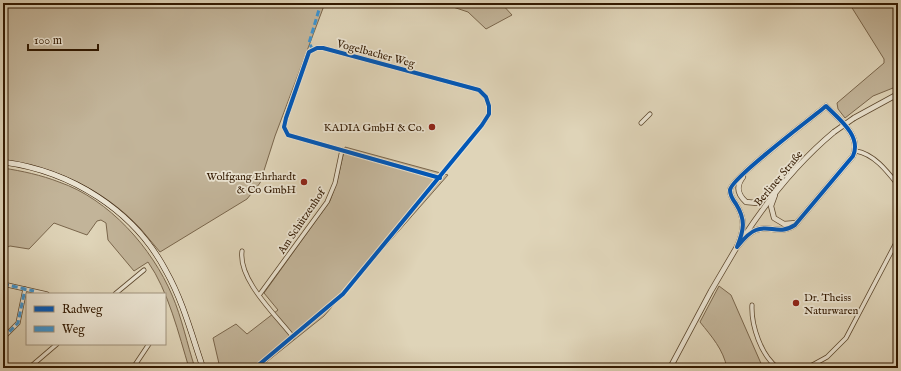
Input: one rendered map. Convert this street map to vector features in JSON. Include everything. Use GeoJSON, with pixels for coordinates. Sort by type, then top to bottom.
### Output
{"type":"FeatureCollection","features":[{"type":"Feature","properties":{"kind":"main road"},"geometry":{"type":"LineString","coordinates":[[3,162],[33,168],[68,180],[105,201],[135,227],[156,255],[173,284],[203,368]]}},
{"type":"Feature","properties":{"kind":"street","name":"Vogelbacher Weg"},"geometry":{"type":"LineString","coordinates":[[255,368],[294,337],[346,291],[440,178],[487,118],[490,106],[483,93],[470,87],[323,48],[317,48],[309,52],[284,127],[288,135],[440,178]]}},
{"type":"Feature","properties":{"kind":"street","name":"Berliner Straße"},"geometry":{"type":"LineString","coordinates":[[670,368],[718,277],[737,247],[782,184],[804,160],[834,132],[854,118],[898,94]]}},
{"type":"Feature","properties":{"kind":"street"},"geometry":{"type":"LineString","coordinates":[[826,106],[852,134],[856,145],[854,156],[801,220],[788,230],[756,230],[737,247],[744,223],[740,211],[730,193],[731,187],[746,171],[826,106]]}},
{"type":"Feature","properties":{"kind":"street"},"geometry":{"type":"LineString","coordinates":[[640,123],[650,114]]}},
{"type":"Feature","properties":{"kind":"street","name":"Am Schützenhof"},"geometry":{"type":"LineString","coordinates":[[260,294],[327,202],[335,183],[342,150]]}},
{"type":"Feature","properties":{"kind":"street"},"geometry":{"type":"LineString","coordinates":[[856,151],[864,152],[873,158],[898,185]]}},
{"type":"Feature","properties":{"kind":"street"},"geometry":{"type":"LineString","coordinates":[[746,171],[740,180],[738,190],[746,202],[757,203],[763,200],[782,184]]}},
{"type":"Feature","properties":{"kind":"street"},"geometry":{"type":"LineString","coordinates":[[782,184],[774,196],[772,206],[774,218],[778,222],[789,225],[801,220]]}},
{"type":"Feature","properties":{"kind":"street"},"geometry":{"type":"LineString","coordinates":[[807,368],[827,357],[846,338],[898,239]]}},
{"type":"Feature","properties":{"kind":"street"},"geometry":{"type":"LineString","coordinates":[[242,251],[244,269],[260,294],[294,337]]}},
{"type":"Feature","properties":{"kind":"street"},"geometry":{"type":"LineString","coordinates":[[116,293],[144,270]]}},
{"type":"Feature","properties":{"kind":"street"},"geometry":{"type":"LineString","coordinates":[[3,284],[43,293]]}},
{"type":"Feature","properties":{"kind":"street"},"geometry":{"type":"LineString","coordinates":[[3,338],[18,323],[25,289]]}},
{"type":"Feature","properties":{"kind":"street"},"geometry":{"type":"LineString","coordinates":[[752,305],[752,322],[765,353],[778,368]]}},
{"type":"Feature","properties":{"kind":"street"},"geometry":{"type":"LineString","coordinates":[[29,368],[56,345]]}},
{"type":"Feature","properties":{"kind":"street"},"geometry":{"type":"LineString","coordinates":[[133,368],[148,345]]}},
{"type":"Feature","properties":{"kind":"shaded area"},"geometry":{"type":"Polygon","coordinates":[[[3,3],[325,3],[275,136],[260,183],[247,199],[160,252],[126,214],[95,191],[60,174],[41,168],[3,161],[3,3]]]}},
{"type":"Feature","properties":{"kind":"shaded area"},"geometry":{"type":"Polygon","coordinates":[[[441,3],[501,3],[512,15],[486,29],[468,12],[441,3]]]}},
{"type":"Feature","properties":{"kind":"shaded area"},"geometry":{"type":"Polygon","coordinates":[[[849,3],[898,3],[898,86],[873,96],[845,118],[838,109],[837,103],[884,63],[884,59],[849,3]]]}},
{"type":"Feature","properties":{"kind":"shaded area"},"geometry":{"type":"Polygon","coordinates":[[[345,147],[448,175],[324,316],[259,368],[220,368],[213,338],[236,324],[247,334],[278,310],[264,293],[330,201],[337,181],[345,147]]]}},
{"type":"Feature","properties":{"kind":"shaded area"},"geometry":{"type":"Polygon","coordinates":[[[3,168],[45,177],[77,190],[95,200],[127,227],[153,260],[172,295],[179,313],[195,368],[189,368],[166,293],[164,293],[155,273],[148,262],[134,271],[108,240],[106,223],[101,220],[97,221],[87,235],[54,223],[29,249],[10,246],[3,249],[3,168]]]}},
{"type":"Feature","properties":{"kind":"shaded area"},"geometry":{"type":"Polygon","coordinates":[[[719,286],[731,295],[763,368],[727,368],[720,349],[700,322],[719,286]]]}},
{"type":"Feature","properties":{"kind":"marked path"},"geometry":{"type":"LineString","coordinates":[[313,50],[309,43],[321,3]]}},
{"type":"Feature","properties":{"kind":"marked path"},"geometry":{"type":"LineString","coordinates":[[3,284],[34,291]]}},
{"type":"Feature","properties":{"kind":"marked path"},"geometry":{"type":"LineString","coordinates":[[3,338],[18,323],[25,289]]}},
{"type":"Feature","properties":{"kind":"cycle path"},"geometry":{"type":"LineString","coordinates":[[255,368],[343,294],[482,125],[489,114],[489,106],[486,97],[479,90],[323,48],[317,48],[309,52],[286,118],[284,127],[288,135],[440,178]]}},
{"type":"Feature","properties":{"kind":"cycle path"},"geometry":{"type":"LineString","coordinates":[[826,106],[843,122],[852,135],[855,149],[853,156],[795,225],[784,230],[766,228],[753,231],[737,247],[741,235],[743,220],[730,190],[734,183],[757,161],[826,106]]}},
{"type":"Feature","properties":{"kind":"place","name":"KADIA GmbH & Co."},"geometry":{"type":"Point","coordinates":[432,127]}},
{"type":"Feature","properties":{"kind":"place","name":"Wolfgang Ehrhardt & Co GmbH"},"geometry":{"type":"Point","coordinates":[304,182]}},
{"type":"Feature","properties":{"kind":"place","name":"Dr. Theiss Naturwaren"},"geometry":{"type":"Point","coordinates":[796,303]}}]}
